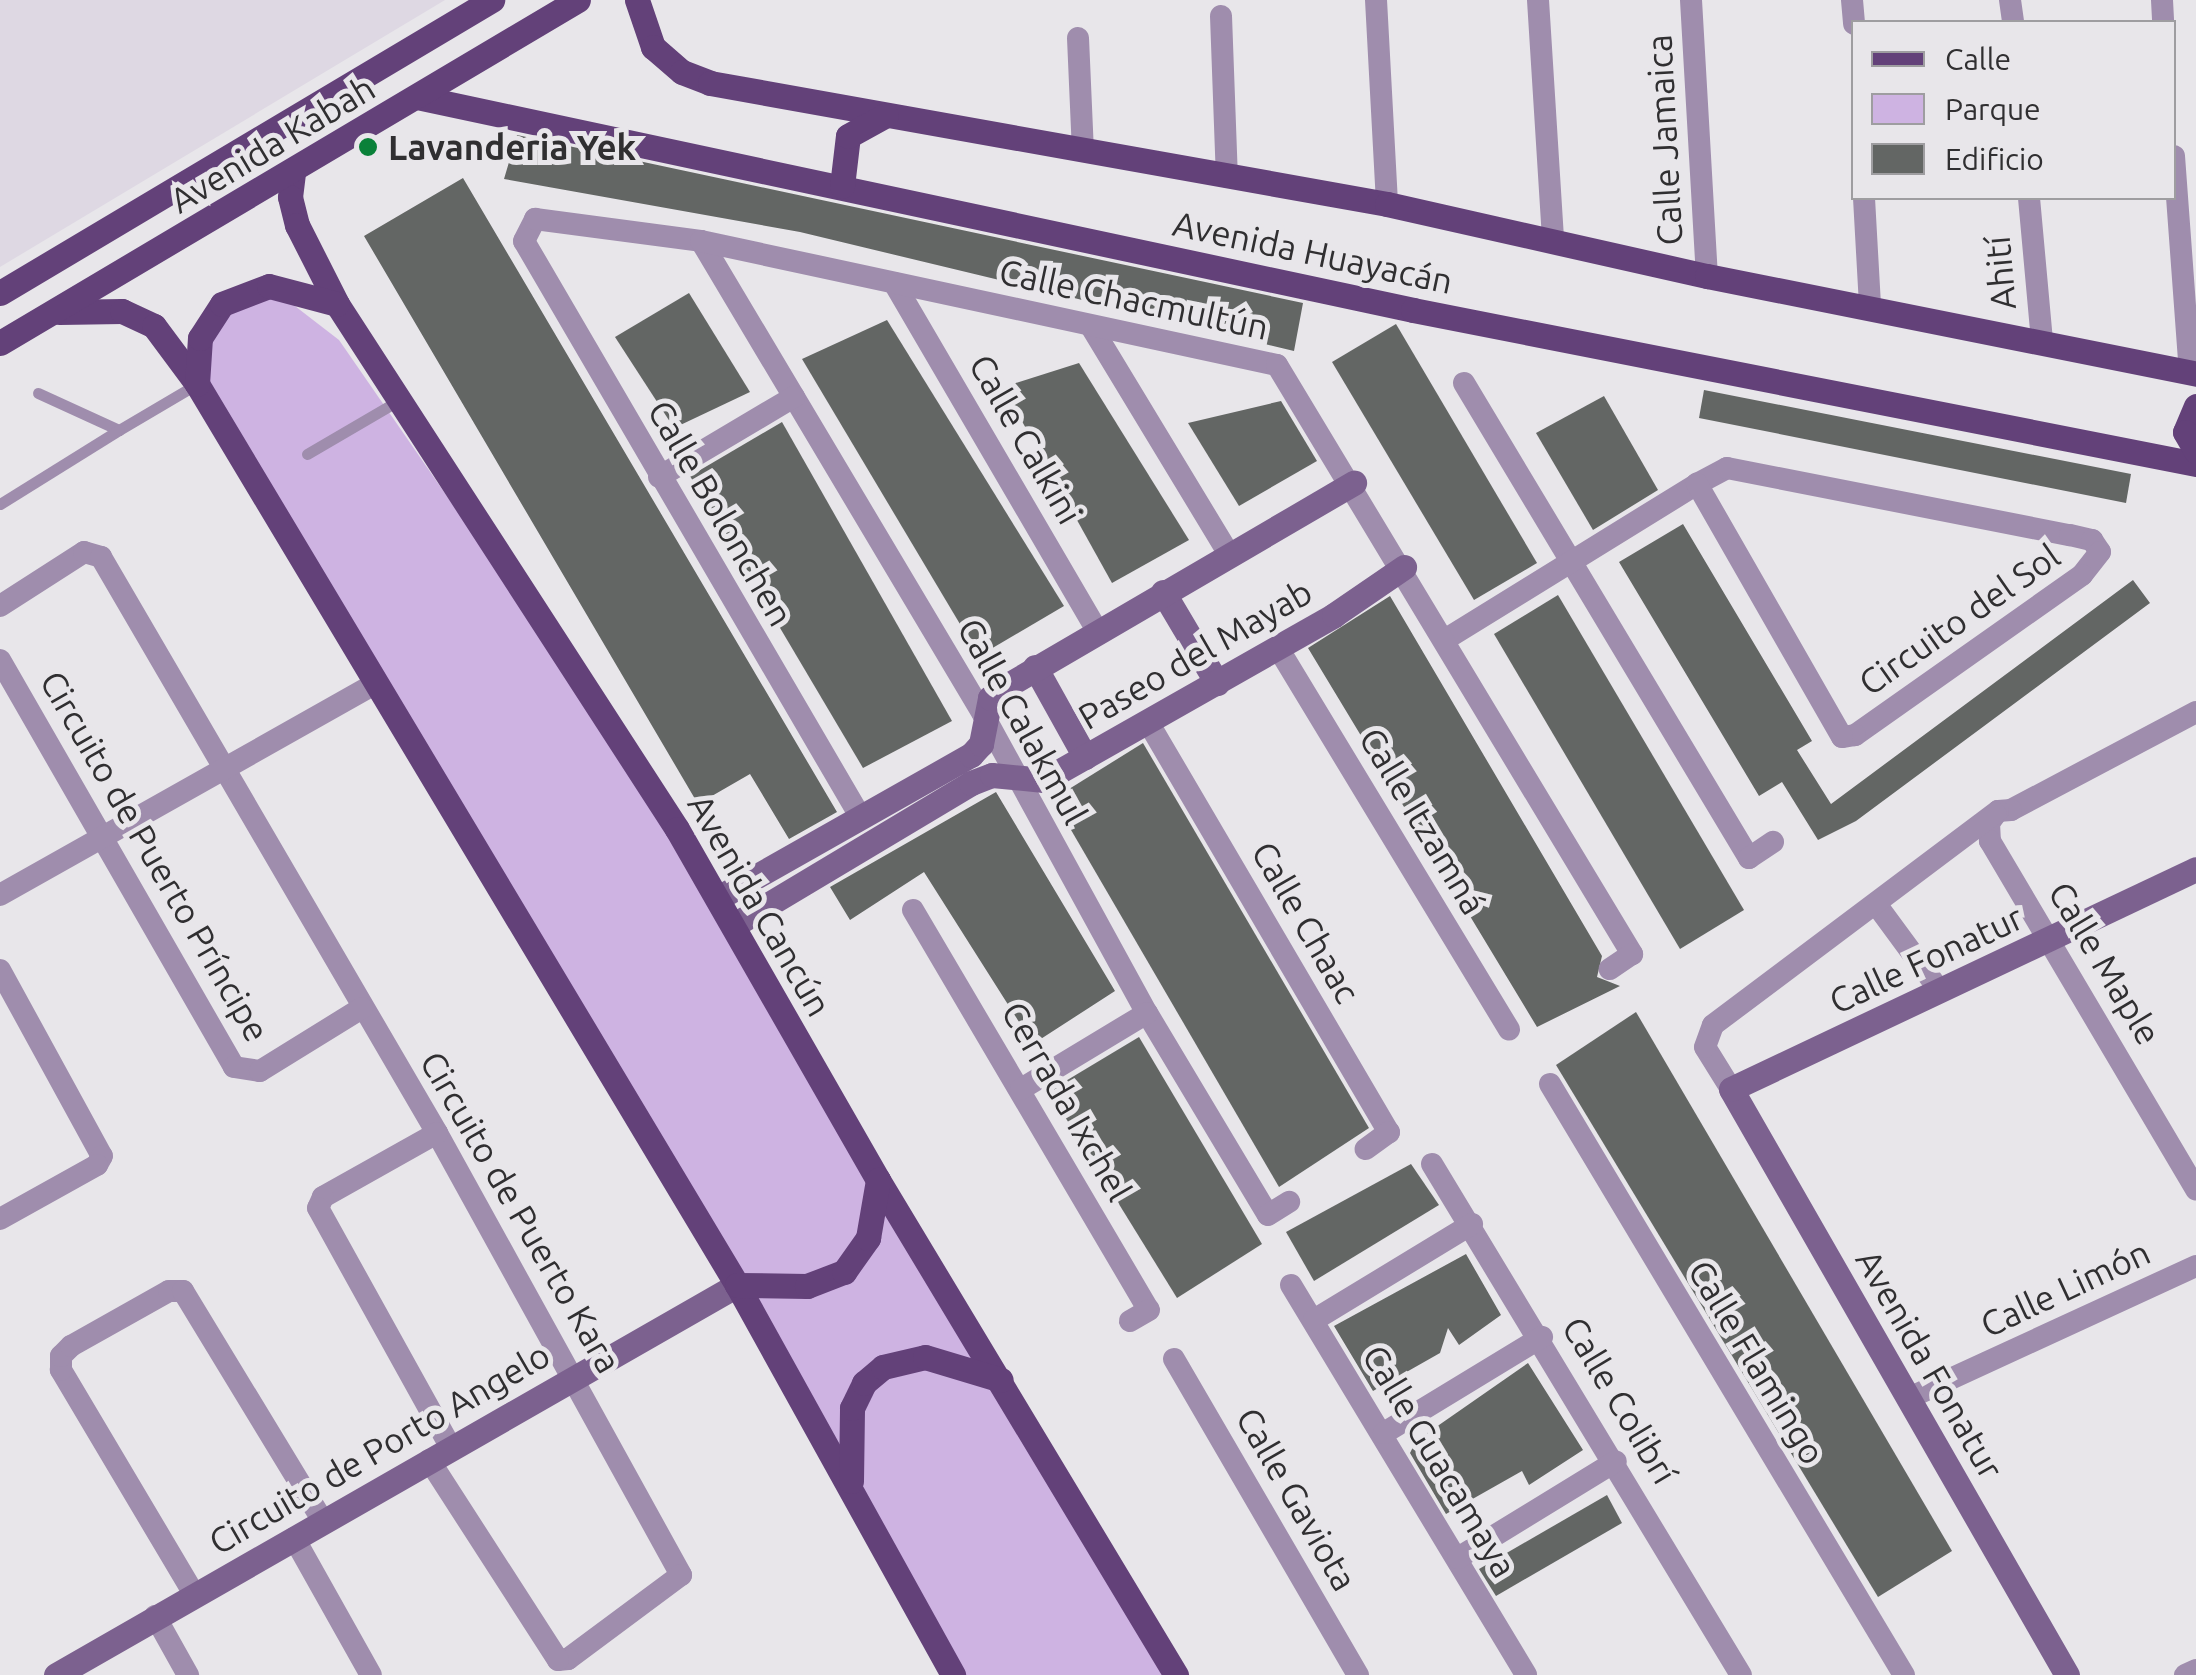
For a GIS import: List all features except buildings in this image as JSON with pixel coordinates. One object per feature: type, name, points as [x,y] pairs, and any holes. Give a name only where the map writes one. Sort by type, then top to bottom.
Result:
[{"type":"main road","name":"Avenida Kabah","points":[[0,292],[492,0]]},
{"type":"main road","name":"Avenida Kabah","points":[[0,342],[59,312],[294,173],[578,0]]},
{"type":"main road","name":"Avenida Huayacán","points":[[637,0],[653,46],[682,72],[710,83],[1387,204],[1554,237],[1708,276],[2193,373]]},
{"type":"main road","name":"Avenida Huayacán","points":[[417,98],[1414,310],[2196,464]]},
{"type":"main road","points":[[842,186],[848,136],[886,116]]},
{"type":"main road","name":"Avenida Cancún","points":[[294,173],[290,197],[296,225],[337,304],[718,898],[878,1180],[1176,1675]]},
{"type":"main road","points":[[197,384],[200,338],[222,304],[268,286],[337,304]]},
{"type":"main road","points":[[59,312],[122,311],[154,326],[197,384],[372,685],[737,1285],[953,1675]]},
{"type":"main road","points":[[2196,406],[2185,432],[2196,450]]},
{"type":"main road","points":[[737,1285],[807,1286],[844,1272],[868,1238],[878,1180]]},
{"type":"main road","points":[[852,1489],[848,1427],[870,1376],[914,1356],[1001,1380]]},
{"type":"street","points":[[1376,0],[1387,204]]},
{"type":"street","points":[[1538,0],[1554,237]]},
{"type":"street","name":"Calle Jamaica","points":[[1691,0],[1708,276]]},
{"type":"street","points":[[1221,16],[1227,177]]},
{"type":"street","points":[[1078,38],[1082,152]]},
{"type":"street","points":[[2176,179],[2193,373]]},
{"type":"street","points":[[1864,200],[1870,306]]},
{"type":"street","name":"Ahití","points":[[2029,200],[2042,342]]},
{"type":"street","name":"Calle Chacmultún","points":[[524,241],[528,225],[543,218],[701,241],[1278,366],[1354,483],[1632,954],[1610,969]]},
{"type":"street","name":"Calle Bolonchen","points":[[524,241],[862,818]]},
{"type":"street","name":"Calle Calakmul","points":[[701,241],[983,714],[1147,1013],[1268,1215],[1290,1202]]},
{"type":"street","name":"Calle Calkini","points":[[894,283],[1097,630]]},
{"type":"street","points":[[1092,328],[1228,553]]},
{"type":"street","points":[[1464,384],[1749,858],[1772,842]]},
{"type":"street","points":[[659,477],[794,398]]},
{"type":"street","name":"Circuito del Sol","points":[[1726,468],[1752,468],[2092,540],[2100,552],[2082,575],[1855,735],[1842,736],[1698,484],[1726,468]]},
{"type":"street","name":"Paseo del Mayab","points":[[983,714],[990,698],[1035,668],[1354,483]]},
{"type":"street","points":[[1446,639],[1698,484]]},
{"type":"street","name":"Circuito de Puerto Kara","points":[[0,606],[93,552],[226,770],[437,1133],[576,1376],[681,1576],[568,1660],[550,1655],[440,1454]]},
{"type":"street","name":"Paseo del Mayab","points":[[734,925],[971,783],[1014,776],[1044,780],[1278,648],[1404,567]]},
{"type":"street","points":[[1164,592],[1216,684]]},
{"type":"street","name":"Calle Itzamná","points":[[1278,648],[1509,1030]]},
{"type":"street","name":"Circuito de Puerto Príncipe","points":[[0,660],[234,1067],[260,1070],[362,1008]]},
{"type":"street","points":[[1035,668],[1084,758]]},
{"type":"street","points":[[0,895],[372,685]]},
{"type":"street","points":[[1731,1089],[1705,1047],[1713,1025],[1994,817],[2196,712]]},
{"type":"street","points":[[718,898],[971,755],[981,744],[983,714]]},
{"type":"street","name":"Calle Chaac","points":[[1148,722],[1389,1132],[1366,1149]]},
{"type":"street","name":"Calle Maple","points":[[1994,817],[1990,841],[2052,938],[2196,1190]]},
{"type":"street","name":"Calle Fonatur","points":[[1731,1089],[2196,869]]},
{"type":"street","points":[[1876,904],[1940,991]]},
{"type":"street","name":"Cerrada Ixchel","points":[[913,910],[1148,1310],[1130,1321]]},
{"type":"street","points":[[0,970],[102,1156],[97,1165],[0,1219]]},
{"type":"street","points":[[1021,1089],[1147,1013]]},
{"type":"street","name":"Calle Flamingo","points":[[1550,1084],[1904,1675]]},
{"type":"street","name":"Avenida Fonatur","points":[[1731,1089],[2067,1675]]},
{"type":"street","points":[[437,1133],[323,1197],[318,1208],[440,1454]]},
{"type":"street","name":"Calle Colibrí","points":[[1432,1164],[1542,1337],[1742,1675]]},
{"type":"street","points":[[1314,1320],[1472,1224]]},
{"type":"street","name":"Calle Limón","points":[[1909,1398],[2196,1266]]},
{"type":"street","name":"Calle Guacamaya","points":[[1292,1284],[1526,1675]]},
{"type":"street","name":"Circuito de Porto Angelo","points":[[56,1675],[737,1285]]},
{"type":"street","points":[[194,1594],[62,1370],[61,1356],[71,1346],[169,1291],[183,1291],[323,1520]]},
{"type":"street","points":[[1384,1433],[1542,1337]]},
{"type":"street","name":"Calle Gaviota","points":[[1174,1359],[1358,1675]]},
{"type":"street","points":[[1458,1558],[1616,1462]]},
{"type":"street","points":[[294,1538],[372,1675]]},
{"type":"street","points":[[155,1616],[188,1675]]},
{"type":"street","points":[[2185,1675],[2196,1670]]},
{"type":"lane","points":[[0,504],[197,384]]},
{"type":"lane","points":[[38,393],[119,430]]},
{"type":"lane","points":[[307,454],[401,399]]},
{"type":"shaded area","points":[[0,0],[445,0],[0,267]]},
{"type":"green space","points":[[269,286],[339,340],[677,829],[1176,1675],[953,1675],[197,371],[217,311]]},
{"type":"place","name":"Lavanderia Yek","points":[[368,147]]}]
